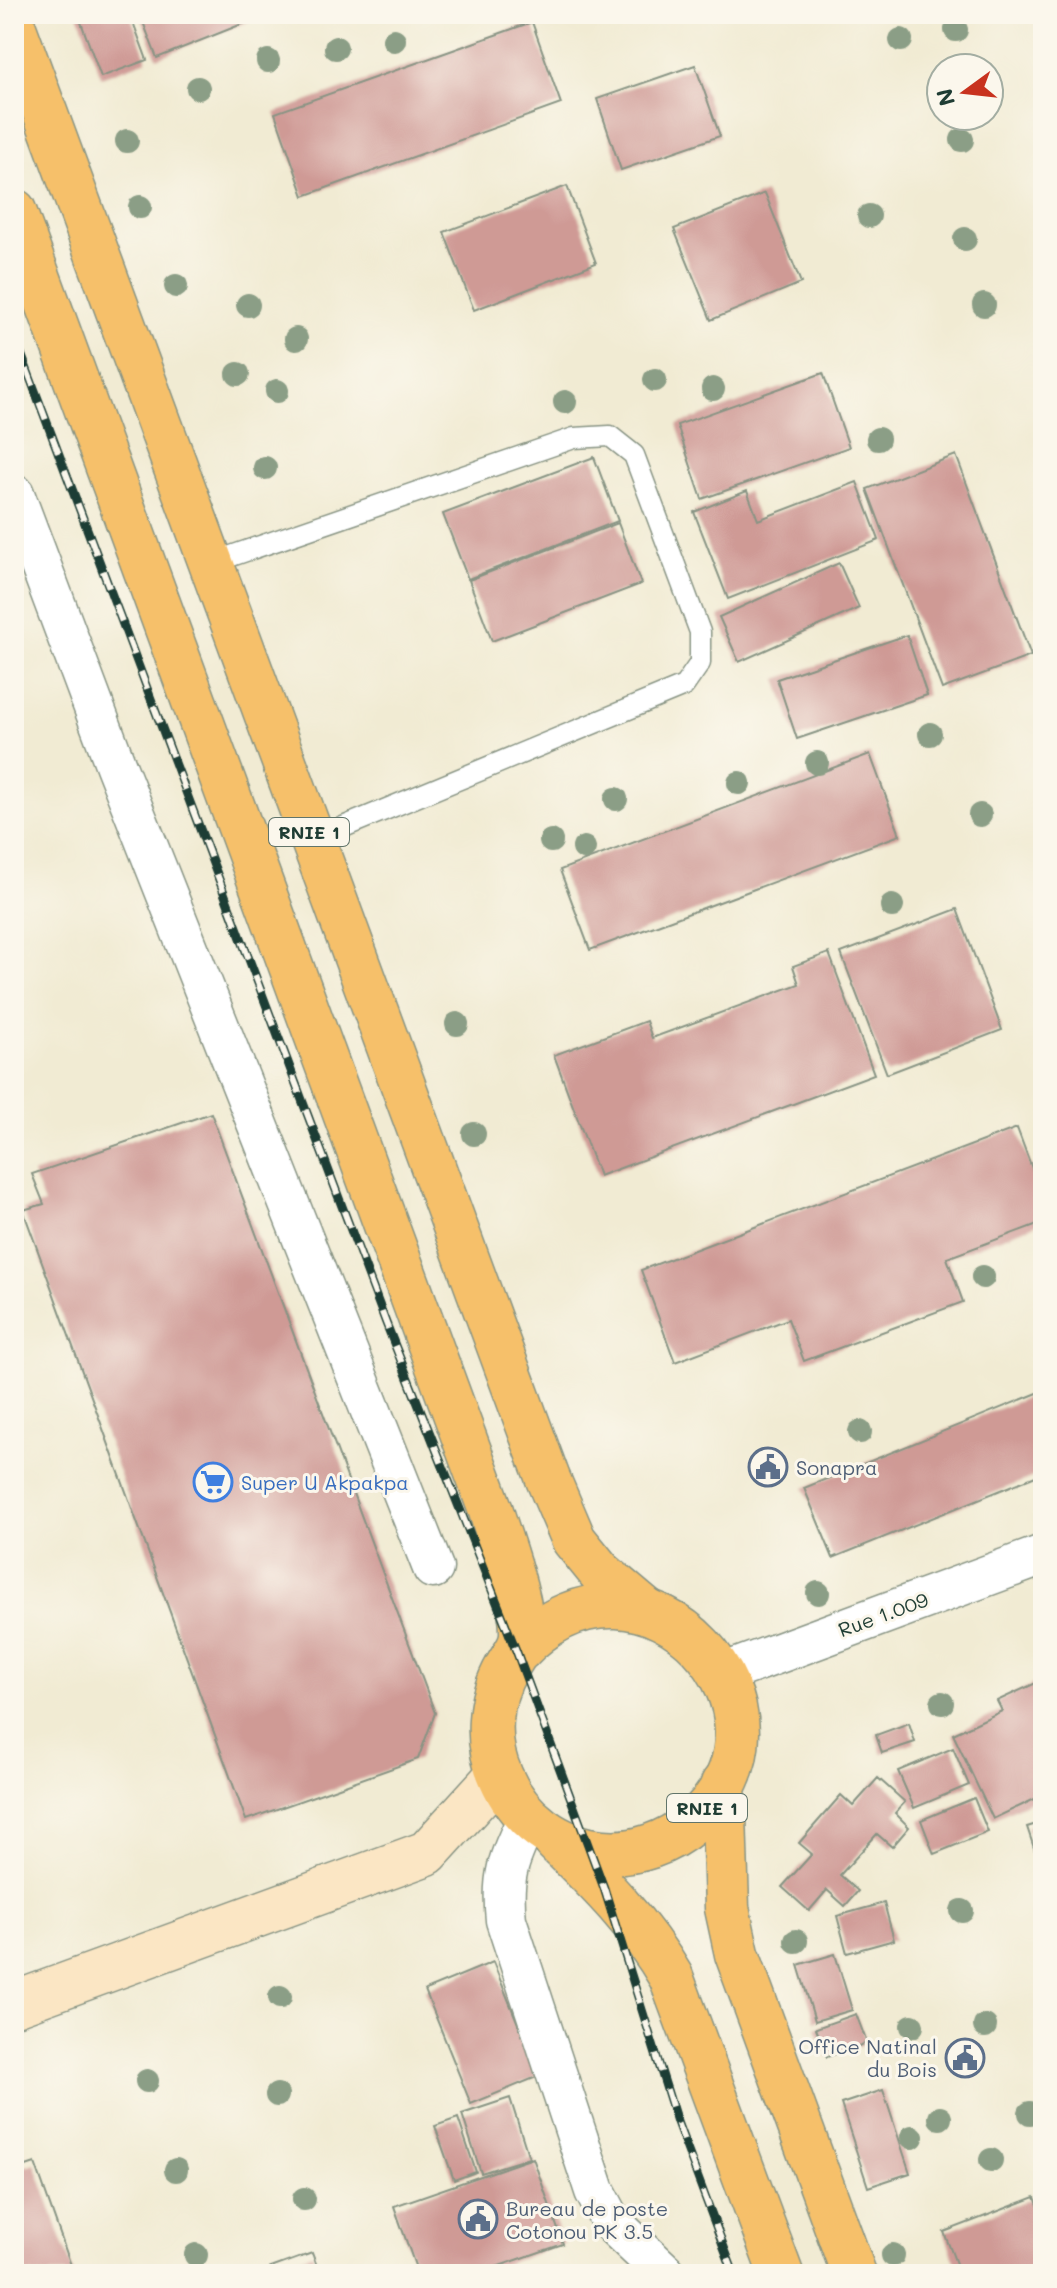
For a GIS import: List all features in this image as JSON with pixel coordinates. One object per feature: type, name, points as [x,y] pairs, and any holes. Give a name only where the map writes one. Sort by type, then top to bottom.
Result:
[{"type":"highway","name":"RNIE 1","points":[[14,28],[548,1479],[574,1540],[600,1572],[645,1610],[690,1634],[722,1674],[729,1691],[736,1729],[730,1766],[723,1784],[700,1817],[679,1833],[655,1845],[602,1852],[575,1846],[538,1826]]},
{"type":"highway","name":"RNIE 1","points":[[14,211],[491,1511],[522,1634],[519,1650]]},
{"type":"highway","name":"RNIE 1","points":[[645,1610],[610,1606],[576,1612],[544,1627],[519,1650],[502,1676],[493,1703],[490,1732],[499,1774],[538,1826],[604,1888],[653,1946],[671,1977],[781,2274]]},
{"type":"highway","name":"RNIE 1","points":[[723,1784],[727,1908],[737,1954],[854,2274]]},
{"type":"street","points":[[14,494],[116,766],[433,1568]]},
{"type":"street","name":"Rue 1.009","points":[[722,1674],[1043,1555]]},
{"type":"street","points":[[14,2004],[427,1853],[499,1774]]},
{"type":"street","points":[[538,1826],[502,1885],[506,1920],[595,2191],[612,2223],[666,2274]]},
{"type":"lane","points":[[211,563],[574,438],[610,436],[634,455],[700,632],[700,663],[684,686],[312,840]]},
{"type":"building","points":[[78,14],[130,14],[147,60],[101,77]]},
{"type":"building","points":[[140,14],[267,14],[157,58]]},
{"type":"building","points":[[532,22],[561,104],[304,196],[275,113]]},
{"type":"building","points":[[695,65],[720,136],[621,170],[597,99]]},
{"type":"building","points":[[567,186],[596,263],[474,310],[444,232]]},
{"type":"building","points":[[765,193],[801,283],[711,320],[674,229]]},
{"type":"building","points":[[823,373],[849,447],[702,499],[677,425]]},
{"type":"building","points":[[956,455],[1031,656],[942,689],[867,489]]},
{"type":"building","points":[[594,457],[618,521],[468,579],[443,514]]},
{"type":"building","points":[[857,482],[879,540],[728,599],[694,512],[747,491],[758,520]]},
{"type":"building","points":[[618,523],[641,584],[492,641],[469,580]]},
{"type":"building","points":[[839,563],[859,608],[739,662],[719,617]]},
{"type":"building","points":[[907,635],[927,695],[797,739],[777,679]]},
{"type":"building","points":[[870,754],[900,835],[590,950],[560,870]]},
{"type":"building","points":[[957,909],[1002,1030],[887,1074],[841,953]]},
{"type":"building","points":[[829,953],[874,1074],[599,1176],[554,1055],[646,1021],[652,1038],[799,984],[793,966]]},
{"type":"building","points":[[211,1113],[435,1713],[418,1759],[246,1820],[23,1210],[44,1204],[32,1174]]},
{"type":"building","points":[[1017,1128],[1043,1198],[1043,1222],[947,1258],[963,1302],[804,1361],[788,1319],[675,1362],[641,1270]]},
{"type":"building","points":[[1040,1392],[1043,1473],[833,1558],[804,1488]]},
{"type":"building","points":[[1038,1682],[1043,1693],[1043,1795],[993,1819],[953,1734],[1002,1711],[997,1701]]},
{"type":"building","points":[[909,1723],[915,1742],[882,1753],[876,1735]]},
{"type":"building","points":[[953,1748],[969,1785],[914,1808],[898,1771]]},
{"type":"building","points":[[878,1778],[905,1802],[895,1813],[909,1827],[892,1847],[877,1834],[840,1875],[858,1891],[845,1906],[827,1890],[809,1911],[782,1887],[812,1854],[799,1843],[841,1795],[853,1806]]},
{"type":"building","points":[[974,1798],[988,1832],[934,1854],[921,1820]]},
{"type":"building","points":[[1043,1822],[1043,1855],[1037,1857],[1027,1827]]},
{"type":"building","points":[[884,1903],[894,1940],[847,1953],[837,1916]]},
{"type":"building","points":[[835,1954],[852,2010],[815,2021],[798,1965]]},
{"type":"building","points":[[493,1962],[539,2076],[471,2104],[425,1990]]},
{"type":"building","points":[[856,2014],[867,2043],[827,2057],[816,2028]]},
{"type":"building","points":[[883,2090],[910,2173],[868,2187],[841,2104]]},
{"type":"building","points":[[510,2098],[529,2158],[481,2173],[462,2114]]},
{"type":"building","points":[[458,2118],[476,2172],[454,2180],[435,2126]]},
{"type":"building","points":[[533,2158],[563,2244],[476,2274],[418,2274],[394,2206]]},
{"type":"building","points":[[35,2163],[74,2274],[14,2274],[14,2170]]},
{"type":"building","points":[[1035,2197],[1043,2218],[1043,2274],[960,2274],[944,2232]]},
{"type":"building","points":[[312,2253],[320,2274],[270,2274],[268,2269]]},
{"type":"railway","points":[[14,335],[386,1323],[517,1653],[604,1888],[677,2122],[734,2274]]},
{"type":"place","name":"Sonapra","points":[[768,1467]]},
{"type":"place","name":"Super U Akpakpa","points":[[213,1482]]},
{"type":"place","name":"Office Natinal du Bois","points":[[965,2058]]},
{"type":"place","name":"Bureau de poste Cotonou PK 3.5","points":[[478,2219]]}]
